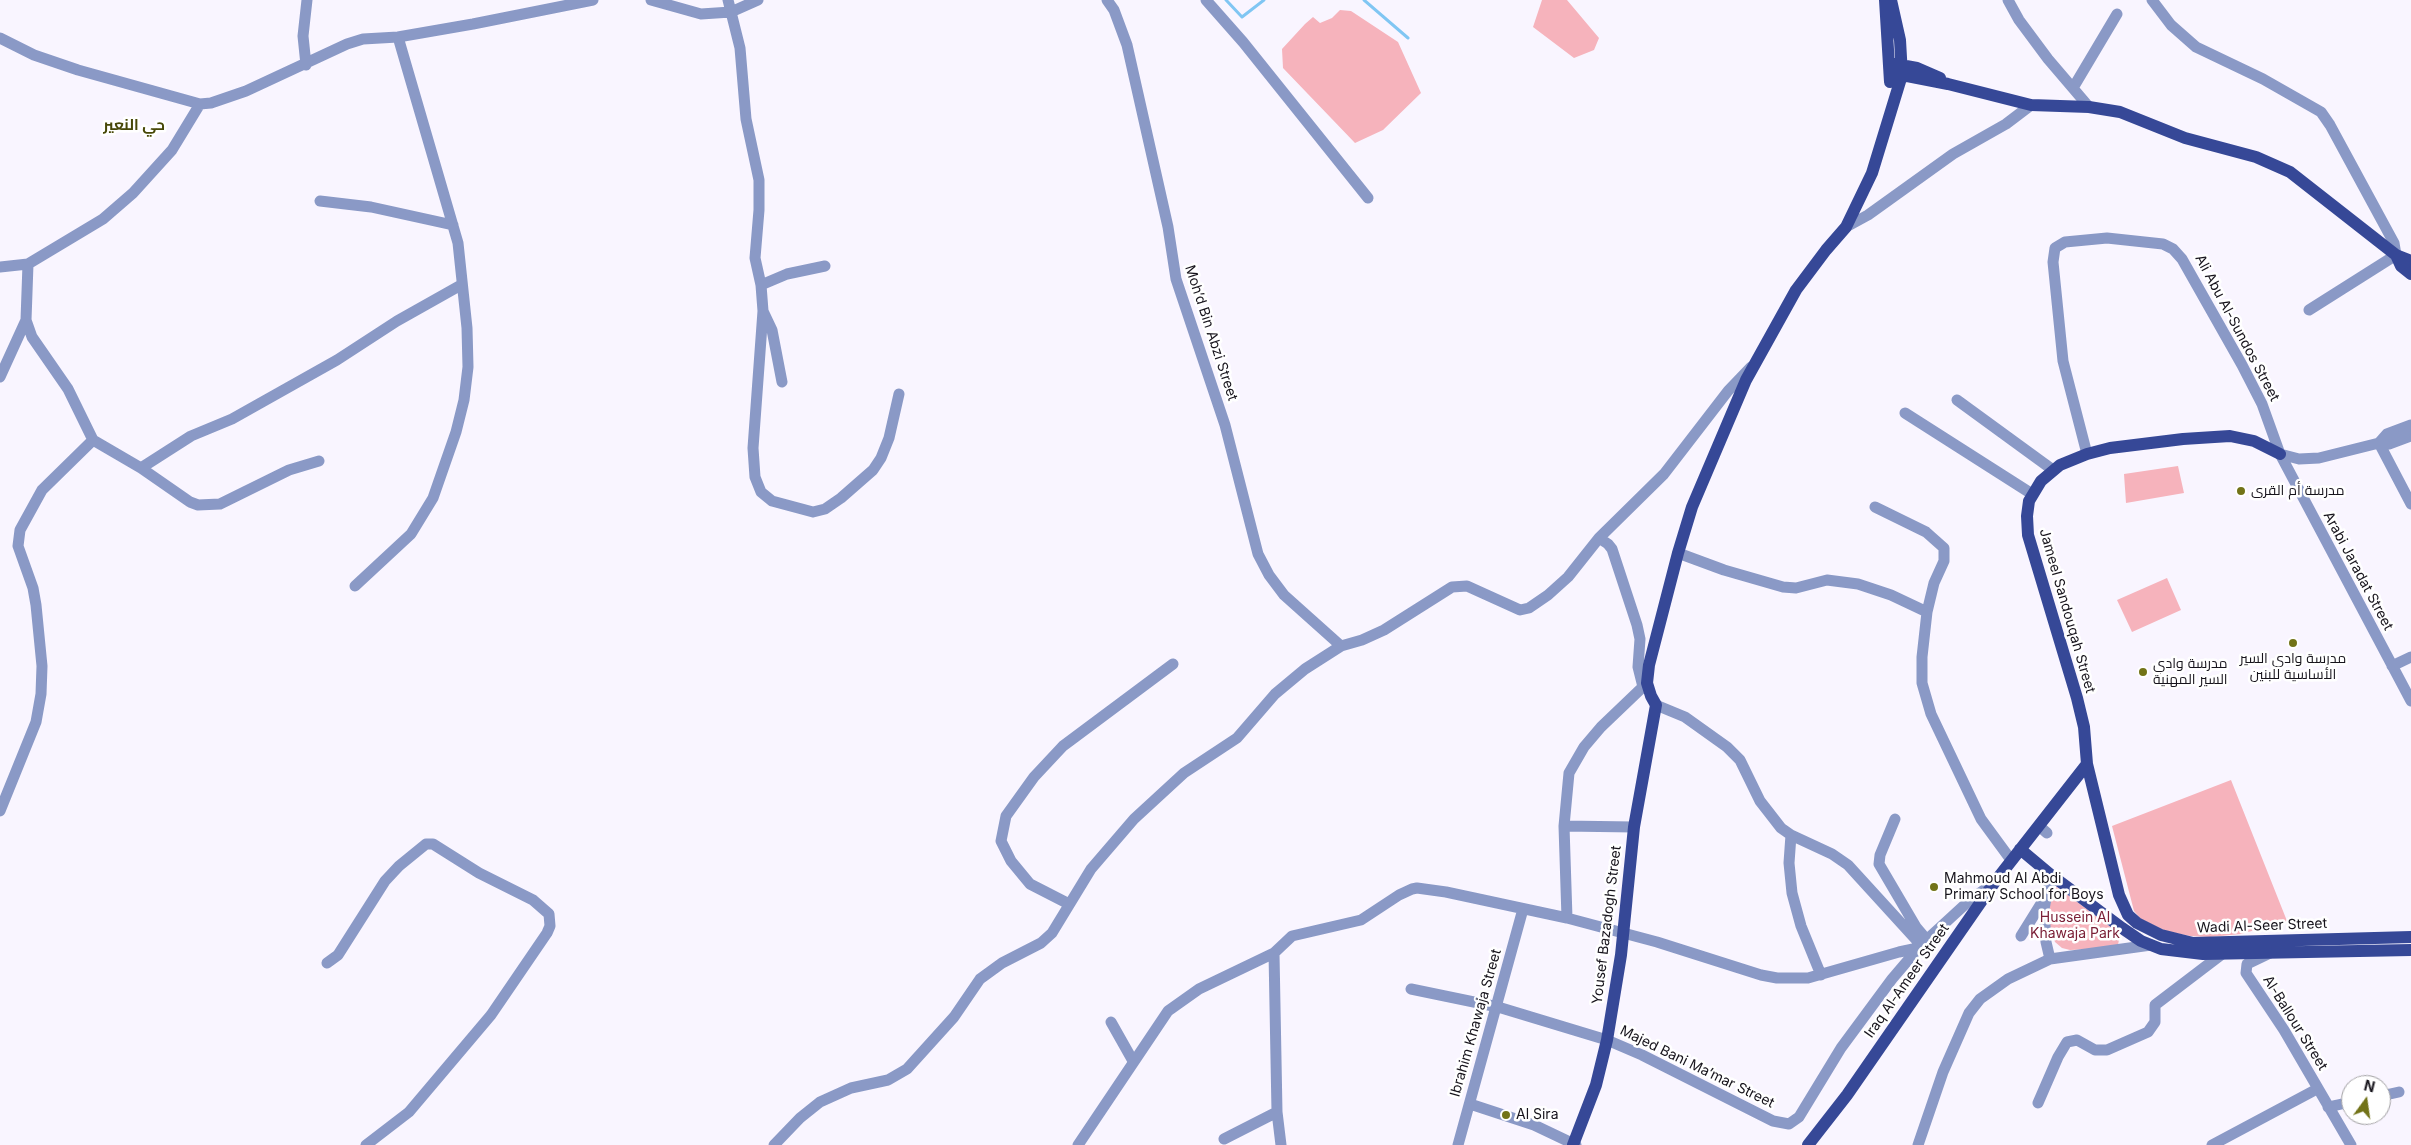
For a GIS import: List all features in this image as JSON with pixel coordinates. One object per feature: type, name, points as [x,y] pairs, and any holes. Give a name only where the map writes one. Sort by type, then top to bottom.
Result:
[{"type":"main road","points":[[1885,0],[1896,69]]},
{"type":"main road","points":[[1656,705],[1645,685],[1653,646],[1692,507],[1734,407],[1796,290],[1846,227],[1872,173],[1892,102],[1900,40],[1891,0]]},
{"type":"main road","points":[[1896,69],[2031,105],[2089,107],[2120,112],[2185,138],[2270,162],[2302,179],[2396,255],[2411,261]]},
{"type":"main road","points":[[2396,255],[2401,266],[2411,274]]},
{"type":"main road","name":"Jameel Sandouqah Street","points":[[2087,764],[2084,727],[2078,698],[2028,534],[2027,516],[2032,494],[2052,470],[2087,454],[2136,444],[2219,436],[2249,439],[2280,454]]},
{"type":"main road","name":"Yousef Bazadogh Street","points":[[1575,1145],[1596,1085],[1607,1040],[1624,932],[1634,827],[1656,705]]},
{"type":"main road","name":"Iraq Al-Ameer Street","points":[[1808,1145],[1847,1095],[1994,883],[2020,848],[2043,829],[2087,764]]},
{"type":"main road","name":"Wadi Al-Seer Street","points":[[2087,764],[2119,895],[2128,915],[2137,923],[2161,935],[2187,942],[2210,945],[2411,937]]},
{"type":"main road","name":"Wadi Al-Seer Street","points":[[2020,848],[2050,875],[2151,946],[2184,953],[2222,954],[2411,950]]},
{"type":"main road","points":[[2101,912],[2114,908],[2119,895]]},
{"type":"street","points":[[306,65],[303,36],[307,0]]},
{"type":"street","points":[[1,40],[34,55],[78,70],[200,104],[229,98],[355,42],[474,24],[593,0]]},
{"type":"street","points":[[651,0],[701,14],[731,12],[758,0]]},
{"type":"street","points":[[728,0],[740,48],[746,119],[758,170],[759,210],[755,258],[761,285],[763,311],[754,433],[754,470],[761,492],[772,502],[813,512],[824,509],[851,491],[873,470],[882,458],[889,438],[899,394]]},
{"type":"street","name":"Moh’d Bin Abzi Street","points":[[1107,0],[1114,10],[1126,45],[1166,218],[1176,279],[1225,425],[1258,554],[1269,575],[1284,595],[1341,646]]},
{"type":"street","points":[[1206,0],[1243,42],[1368,198]]},
{"type":"street","points":[[2008,0],[2019,20],[2089,107]]},
{"type":"street","points":[[2152,0],[2172,25],[2196,47],[2263,79],[2321,112],[2330,125],[2394,243],[2396,255],[2309,310]]},
{"type":"street","points":[[2073,88],[2117,14]]},
{"type":"street","points":[[354,586],[411,534],[433,498],[443,474],[464,400],[468,367],[467,328],[458,243],[398,37]]},
{"type":"street","points":[[0,267],[28,264],[102,219],[133,192],[172,150],[200,104]]},
{"type":"street","points":[[1846,227],[1868,215],[1953,154],[2006,124],[2031,105]]},
{"type":"street","points":[[320,201],[372,207],[452,225]]},
{"type":"street","name":"Ali Abu Al-Sundos Street","points":[[2087,454],[2063,360],[2053,262],[2056,248],[2064,242],[2107,238],[2154,242],[2168,246],[2182,259],[2262,404],[2280,454]]},
{"type":"street","points":[[28,264],[26,320],[32,337],[64,383],[93,440],[141,468],[190,502],[208,506],[220,504],[289,470],[320,461]]},
{"type":"street","points":[[761,285],[787,274],[825,266]]},
{"type":"street","points":[[141,468],[191,436],[232,419],[337,360],[397,321],[461,285]]},
{"type":"street","points":[[763,311],[770,324],[782,382]]},
{"type":"street","points":[[0,377],[26,320]]},
{"type":"street","points":[[774,1145],[800,1118],[820,1102],[851,1088],[888,1080],[907,1069],[954,1017],[980,979],[1047,938],[1100,856],[1155,799],[1184,773],[1237,738],[1287,683],[1341,646],[1362,640],[1384,630],[1457,586],[1471,588],[1518,609],[1529,608],[1560,584],[1599,538],[1664,474],[1728,391],[1760,357]]},
{"type":"street","points":[[1957,400],[2052,470]]},
{"type":"street","points":[[1905,413],[2032,494]]},
{"type":"street","points":[[2379,443],[2387,434],[2411,425]]},
{"type":"street","points":[[2280,454],[2299,459],[2320,458],[2379,443],[2389,444],[2411,436]]},
{"type":"street","points":[[0,812],[36,722],[42,666],[33,588],[18,546],[20,530],[42,490],[93,440]]},
{"type":"street","points":[[2379,443],[2409,497]]},
{"type":"street","name":"Arabi Jaradat Street","points":[[2280,454],[2411,701]]},
{"type":"street","points":[[1875,507],[1926,532],[1944,548],[1944,562],[1934,583],[1927,612],[1921,675],[1929,706],[1981,819],[2011,860]]},
{"type":"street","points":[[1567,918],[1564,826],[1567,782],[1575,760],[1601,727],[1645,685],[1638,667],[1640,639],[1637,625],[1611,546],[1599,538]]},
{"type":"street","points":[[1678,553],[1724,570],[1783,587],[1796,588],[1827,580],[1858,584],[1900,599],[1927,612]]},
{"type":"street","points":[[2392,666],[2411,657]]},
{"type":"street","points":[[1069,904],[1030,884],[1011,861],[1001,841],[1006,816],[1034,776],[1063,746],[1173,664]]},
{"type":"street","points":[[1656,705],[1693,721],[1734,753],[1745,768],[1766,810],[1781,828],[1791,835],[1832,854],[1848,865],[1922,944]]},
{"type":"street","points":[[1896,819],[1880,855],[1879,864],[1920,933],[1922,944]]},
{"type":"street","points":[[1564,826],[1634,827]]},
{"type":"street","points":[[1791,835],[1789,863],[1792,893],[1801,926],[1821,974]]},
{"type":"street","points":[[327,963],[338,955],[385,881],[399,866],[426,844],[433,844],[480,873],[533,900],[549,914],[550,926],[547,933],[491,1015],[409,1112],[366,1145]]},
{"type":"street","points":[[2050,875],[2045,898],[2044,928],[2050,959]]},
{"type":"street","name":"Majed Bani Ma’mar Street","points":[[1411,989],[1498,1007],[1607,1040],[1642,1055],[1773,1121],[1789,1124],[1799,1117],[1840,1048],[1863,1016],[1922,944],[1970,900],[1994,883]]},
{"type":"street","points":[[1078,1145],[1163,1017],[1174,1006],[1199,989],[1274,953],[1292,936],[1361,920],[1398,895],[1417,888],[1567,918],[1624,932],[1761,975],[1791,979],[1821,974],[1922,944]]},
{"type":"street","points":[[2021,936],[2045,898]]},
{"type":"street","name":"Ibrahim Khawaja Street","points":[[1458,1145],[1498,1007],[1523,909]]},
{"type":"street","points":[[1918,1145],[1943,1072],[1974,1006],[1997,985],[2050,959],[2151,946]]},
{"type":"street","points":[[1274,953],[1277,1112],[1281,1145]]},
{"type":"street","name":"Al-Ballour Street","points":[[2270,953],[2247,964],[2246,973],[2284,1030],[2351,1145]]},
{"type":"street","points":[[2038,1102],[2058,1057],[2067,1042],[2077,1040],[2095,1050],[2107,1050],[2148,1032],[2155,1022],[2155,1005],[2222,954]]},
{"type":"street","points":[[1111,1022],[1134,1061]]},
{"type":"street","points":[[2212,1145],[2317,1089]]},
{"type":"street","points":[[2391,1094],[2399,1092]]},
{"type":"street","points":[[1470,1104],[1534,1125],[1575,1145]]},
{"type":"street","points":[[2328,1107],[2341,1104]]},
{"type":"street","points":[[1224,1139],[1277,1112]]},
{"type":"green space","points":[[1542,0],[1567,0],[1599,38],[1594,50],[1574,58],[1533,27]]},
{"type":"green space","points":[[1340,10],[1351,11],[1398,42],[1421,93],[1383,130],[1355,143],[1283,68],[1282,49],[1305,24],[1313,17],[1320,23],[1332,18]]},
{"type":"green space","points":[[2178,466],[2184,493],[2126,503],[2124,474]]},
{"type":"green space","points":[[2167,578],[2181,610],[2132,632],[2117,600]]},
{"type":"green space","points":[[2231,780],[2287,921],[2241,934],[2210,937],[2190,936],[2166,931],[2141,919],[2134,911],[2112,826]]},
{"type":"green space","name":"Hussein Al Khawaja Park","points":[[2057,887],[2120,934],[2118,945],[2114,948],[2070,950],[2062,948],[2055,942],[2050,929],[2049,909],[2054,889]]},
{"type":"waterway","points":[[1226,0],[1242,17],[1264,0]]},
{"type":"waterway","points":[[1364,0],[1408,38]]},
{"type":"place","name":"مدرسة أم القرى","points":[[2241,491]]},
{"type":"place","name":"مدرسة وادي السير الأساسية للبنين","points":[[2293,643]]},
{"type":"place","name":"مدرسة وادي السير المهنية","points":[[2143,672]]},
{"type":"place","name":"Mahmoud Al Abdi Primary School for Boys","points":[[1934,887]]},
{"type":"place","name":"Al Sira","points":[[1506,1115]]},
{"type":"district","name":"حي النعير","points":[[134,125]]}]
